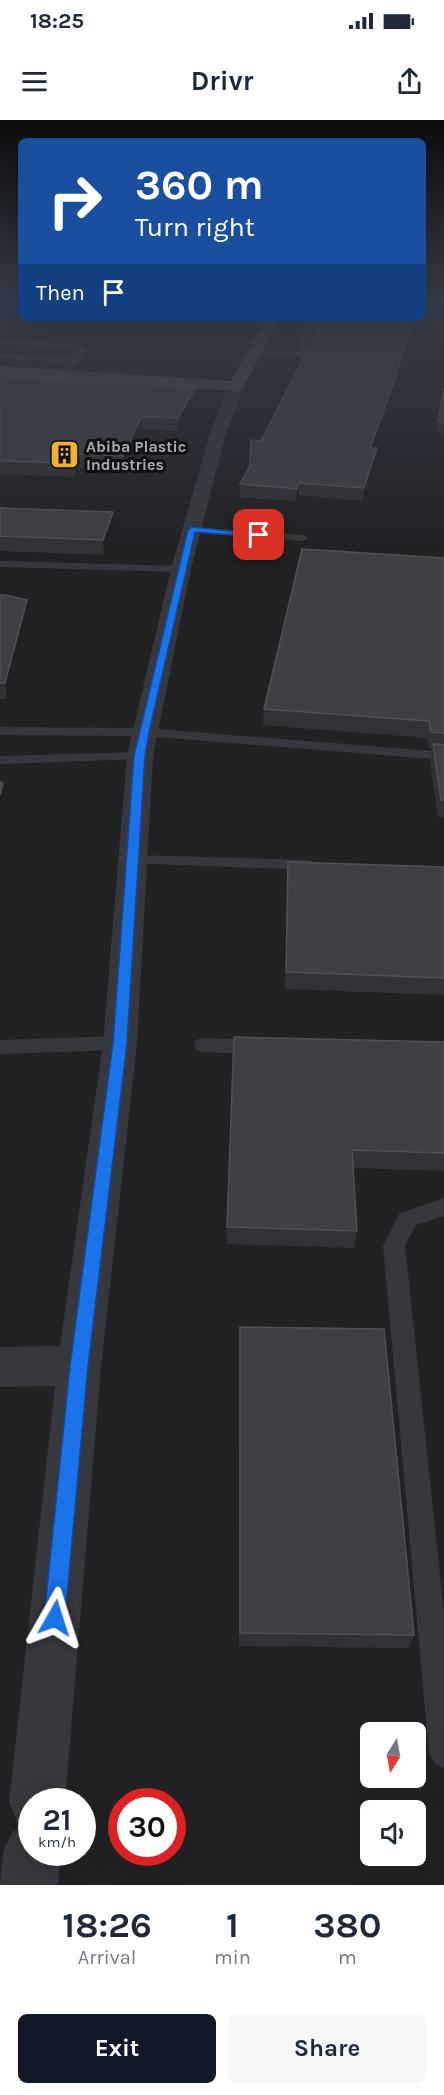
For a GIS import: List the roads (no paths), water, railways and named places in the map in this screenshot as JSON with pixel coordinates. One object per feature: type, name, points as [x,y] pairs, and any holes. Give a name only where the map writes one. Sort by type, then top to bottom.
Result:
[{"type":"main road","points":[[210,384],[236,386]]},
{"type":"street","points":[[38,1788],[79,1366],[120,1043],[142,744],[181,569],[217,437],[236,386]]},
{"type":"street","points":[[0,1367],[79,1366]]},
{"type":"street","points":[[29,1885],[31,1866]]},
{"type":"lane","points":[[192,530],[303,538]]},
{"type":"lane","points":[[0,564],[181,569]]},
{"type":"lane","points":[[0,731],[142,744],[444,756]]},
{"type":"lane","points":[[0,760],[142,744]]},
{"type":"lane","points":[[133,860],[324,866]]},
{"type":"lane","points":[[0,1047],[120,1043]]},
{"type":"lane","points":[[203,1045],[272,1047]]},
{"type":"lane","points":[[444,1207],[408,1219],[394,1245],[444,1753]]},
{"type":"place","name":"Abiba Plastic Industries","points":[[65,455]]}]
